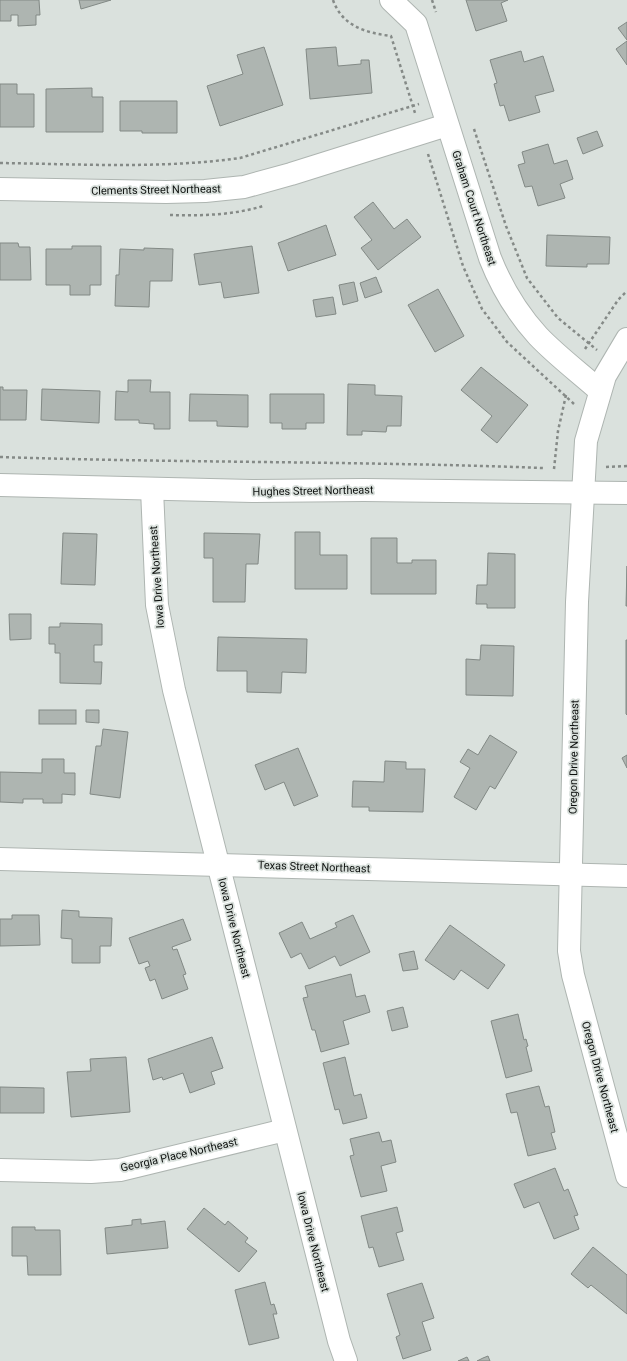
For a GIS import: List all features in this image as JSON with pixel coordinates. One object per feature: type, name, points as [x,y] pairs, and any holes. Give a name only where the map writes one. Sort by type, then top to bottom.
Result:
[{"type":"street","name":"Graham Court Northeast","points":[[391,0],[416,24],[438,97],[497,276],[520,314],[539,336],[600,391]]},
{"type":"street","name":"Clements Street Northeast","points":[[0,189],[166,192],[205,191],[244,187],[447,125]]},
{"type":"street","name":"Oregon Drive Northeast","points":[[627,339],[605,376],[586,441],[577,602],[569,951],[573,975],[627,1176]]},
{"type":"street","name":"Hughes Street Northeast","points":[[0,485],[152,489],[627,493]]},
{"type":"street","name":"Iowa Drive Northeast","points":[[152,489],[157,605],[162,638],[285,1130],[339,1341],[346,1361]]},
{"type":"street","name":"Texas Street Northeast","points":[[0,859],[627,876]]},
{"type":"street","name":"Georgia Place Northeast","points":[[0,1170],[91,1172],[120,1170],[285,1130]]},
{"type":"path","points":[[432,0],[436,15]]},
{"type":"path","points":[[0,163],[133,164],[211,162],[232,159],[405,109],[438,97]]},
{"type":"path","points":[[472,124],[506,226],[527,278],[558,318],[588,344],[613,362]]},
{"type":"path","points":[[0,457],[307,464],[416,464],[584,468],[627,466]]},
{"type":"building","points":[[0,0],[39,0],[40,15],[36,15],[36,25],[18,26],[18,15],[11,15],[11,21],[0,21]]},
{"type":"building","points":[[79,0],[111,0],[81,9]]},
{"type":"building","points":[[466,0],[508,0],[501,3],[507,21],[476,31]]},
{"type":"building","points":[[627,22],[627,40],[618,28]]},
{"type":"building","points":[[627,41],[627,65],[616,49]]},
{"type":"building","points":[[264,47],[283,105],[220,126],[207,86],[243,74],[237,55]]},
{"type":"building","points":[[336,47],[338,66],[361,64],[361,60],[369,60],[372,93],[310,99],[306,49]]},
{"type":"building","points":[[521,51],[524,62],[543,56],[554,91],[535,96],[540,112],[509,121],[504,105],[500,106],[494,84],[497,83],[490,60]]},
{"type":"building","points":[[0,84],[17,84],[17,94],[34,94],[34,127],[0,127]]},
{"type":"building","points":[[92,88],[92,97],[103,97],[103,132],[46,132],[46,89]]},
{"type":"building","points":[[120,101],[177,101],[177,133],[142,133],[142,131],[120,131]]},
{"type":"building","points":[[597,131],[603,146],[583,154],[577,138]]},
{"type":"building","points":[[548,144],[554,164],[567,160],[573,179],[560,184],[565,198],[538,206],[532,186],[525,187],[518,165],[525,163],[522,152]]},
{"type":"building","points":[[373,202],[394,229],[407,219],[421,237],[378,270],[361,248],[372,240],[354,217]]},
{"type":"building","points":[[326,225],[336,255],[288,271],[278,243]]},
{"type":"building","points":[[547,235],[610,237],[609,264],[587,264],[587,267],[546,266]]},
{"type":"building","points":[[0,243],[18,243],[19,247],[30,247],[31,280],[0,280]]},
{"type":"building","points":[[72,246],[101,246],[101,285],[90,285],[90,295],[70,295],[70,285],[46,285],[46,249],[72,249]]},
{"type":"building","points":[[252,246],[259,293],[224,298],[221,282],[199,285],[194,254]]},
{"type":"building","points":[[144,248],[173,249],[172,281],[150,281],[149,307],[115,306],[116,275],[119,275],[120,249],[144,250]]},
{"type":"building","points":[[376,277],[382,292],[365,298],[360,283]]},
{"type":"building","points":[[354,282],[358,301],[343,305],[339,285]]},
{"type":"building","points":[[438,289],[464,336],[435,352],[408,305]]},
{"type":"building","points":[[333,297],[336,314],[316,317],[313,300]]},
{"type":"building","points":[[481,367],[528,405],[497,443],[481,430],[492,416],[461,390]]},
{"type":"building","points":[[128,380],[151,380],[150,392],[170,392],[170,429],[154,429],[154,424],[139,423],[139,420],[115,420],[116,391],[128,392]]},
{"type":"building","points":[[348,384],[375,385],[375,395],[402,396],[401,426],[387,426],[386,432],[362,431],[362,435],[347,435]]},
{"type":"building","points":[[0,387],[3,387],[3,390],[27,390],[26,420],[0,420]]},
{"type":"building","points":[[42,389],[100,391],[99,423],[41,420]]},
{"type":"building","points":[[190,394],[248,395],[248,427],[217,426],[217,421],[189,421]]},
{"type":"building","points":[[270,394],[324,394],[324,423],[306,423],[306,429],[282,429],[282,423],[270,423]]},
{"type":"building","points":[[295,532],[320,532],[320,555],[347,555],[347,589],[295,589]]},
{"type":"building","points":[[63,533],[97,534],[95,585],[61,584]]},
{"type":"building","points":[[204,533],[260,534],[258,564],[246,564],[245,602],[213,602],[213,558],[204,558]]},
{"type":"building","points":[[371,538],[397,538],[397,563],[412,563],[412,560],[436,560],[436,594],[371,594]]},
{"type":"building","points":[[488,553],[515,554],[515,608],[487,608],[487,604],[476,604],[477,585],[487,585]]},
{"type":"building","points":[[627,566],[627,606],[626,606]]},
{"type":"building","points":[[9,614],[31,614],[31,639],[10,640]]},
{"type":"building","points":[[60,623],[102,624],[102,645],[94,645],[94,662],[102,662],[101,684],[60,683],[60,653],[55,653],[55,644],[49,644],[49,627],[60,627]]},
{"type":"building","points":[[218,637],[307,639],[306,673],[282,672],[281,693],[247,692],[247,671],[217,671]]},
{"type":"building","points":[[627,640],[627,715],[626,714]]},
{"type":"building","points":[[481,645],[514,646],[513,696],[466,695],[466,659],[480,660]]},
{"type":"building","points":[[39,710],[76,710],[76,724],[39,724]]},
{"type":"building","points":[[86,710],[99,710],[99,723],[86,722]]},
{"type":"building","points":[[103,729],[128,732],[120,798],[90,794],[96,746],[101,746]]},
{"type":"building","points":[[490,735],[517,752],[495,789],[490,786],[476,810],[454,797],[470,768],[460,762],[468,749],[478,755]]},
{"type":"building","points":[[298,748],[318,796],[294,806],[284,782],[265,790],[255,765]]},
{"type":"building","points":[[627,755],[627,768],[622,758]]},
{"type":"building","points":[[42,759],[64,759],[64,773],[75,773],[75,795],[62,794],[62,803],[43,803],[43,799],[23,799],[23,803],[0,802],[0,772],[42,773]]},
{"type":"building","points":[[385,761],[406,762],[406,769],[425,769],[423,812],[369,811],[369,807],[352,807],[353,781],[384,782]]},
{"type":"building","points":[[62,910],[79,911],[79,917],[112,918],[111,946],[100,946],[100,963],[72,963],[72,939],[61,938]]},
{"type":"building","points":[[12,915],[39,915],[40,945],[0,946],[0,919],[12,919]]},
{"type":"building","points":[[353,915],[370,952],[340,966],[335,956],[309,969],[301,953],[291,958],[279,933],[302,922],[310,939],[337,927],[335,923]]},
{"type":"building","points":[[183,919],[191,940],[172,947],[173,950],[177,949],[186,974],[183,975],[188,989],[162,999],[155,979],[150,981],[145,968],[150,966],[148,961],[139,964],[129,938]]},
{"type":"building","points":[[450,925],[505,965],[488,989],[461,970],[454,980],[425,960]]},
{"type":"building","points":[[414,951],[418,969],[403,971],[399,954]]},
{"type":"building","points":[[351,974],[356,997],[365,995],[370,1012],[343,1021],[349,1044],[321,1052],[315,1030],[312,1030],[303,998],[308,997],[305,986]]},
{"type":"building","points":[[403,1007],[408,1027],[392,1031],[387,1011]]},
{"type":"building","points":[[518,1014],[524,1040],[526,1039],[528,1046],[526,1047],[532,1071],[506,1078],[491,1021]]},
{"type":"building","points":[[212,1037],[223,1068],[211,1072],[215,1084],[190,1093],[183,1073],[163,1080],[162,1077],[153,1080],[148,1059]]},
{"type":"building","points":[[126,1057],[130,1112],[71,1117],[67,1072],[91,1071],[90,1059]]},
{"type":"building","points":[[345,1057],[354,1096],[361,1094],[367,1118],[343,1124],[339,1109],[335,1110],[323,1063]]},
{"type":"building","points":[[539,1086],[545,1107],[549,1106],[555,1132],[551,1133],[556,1149],[528,1156],[517,1112],[511,1113],[506,1094]]},
{"type":"building","points":[[0,1087],[44,1088],[44,1113],[0,1113]]},
{"type":"building","points":[[379,1132],[382,1142],[391,1140],[396,1162],[381,1166],[387,1191],[361,1197],[350,1156],[354,1155],[350,1139]]},
{"type":"building","points":[[555,1168],[564,1191],[568,1189],[578,1215],[574,1216],[579,1229],[554,1239],[539,1202],[524,1208],[514,1184]]},
{"type":"building","points":[[397,1207],[403,1231],[396,1233],[404,1260],[379,1267],[373,1247],[369,1248],[361,1216]]},
{"type":"building","points":[[204,1208],[225,1225],[228,1221],[248,1238],[245,1242],[257,1251],[239,1272],[187,1229]]},
{"type":"building","points":[[141,1219],[141,1224],[165,1221],[168,1248],[107,1254],[105,1228],[132,1225],[132,1220]]},
{"type":"building","points":[[12,1227],[35,1227],[35,1230],[60,1230],[61,1275],[28,1275],[27,1256],[12,1256]]},
{"type":"building","points":[[593,1247],[627,1275],[627,1314],[591,1285],[588,1288],[571,1274]]},
{"type":"building","points":[[265,1282],[271,1305],[274,1304],[277,1314],[273,1314],[279,1338],[249,1345],[235,1290]]},
{"type":"building","points":[[422,1283],[434,1318],[422,1322],[431,1350],[403,1359],[396,1337],[400,1335],[387,1294]]},
{"type":"building","points":[[488,1356],[490,1361],[477,1361],[483,1358]]},
{"type":"building","points":[[467,1357],[469,1361],[458,1361]]}]
